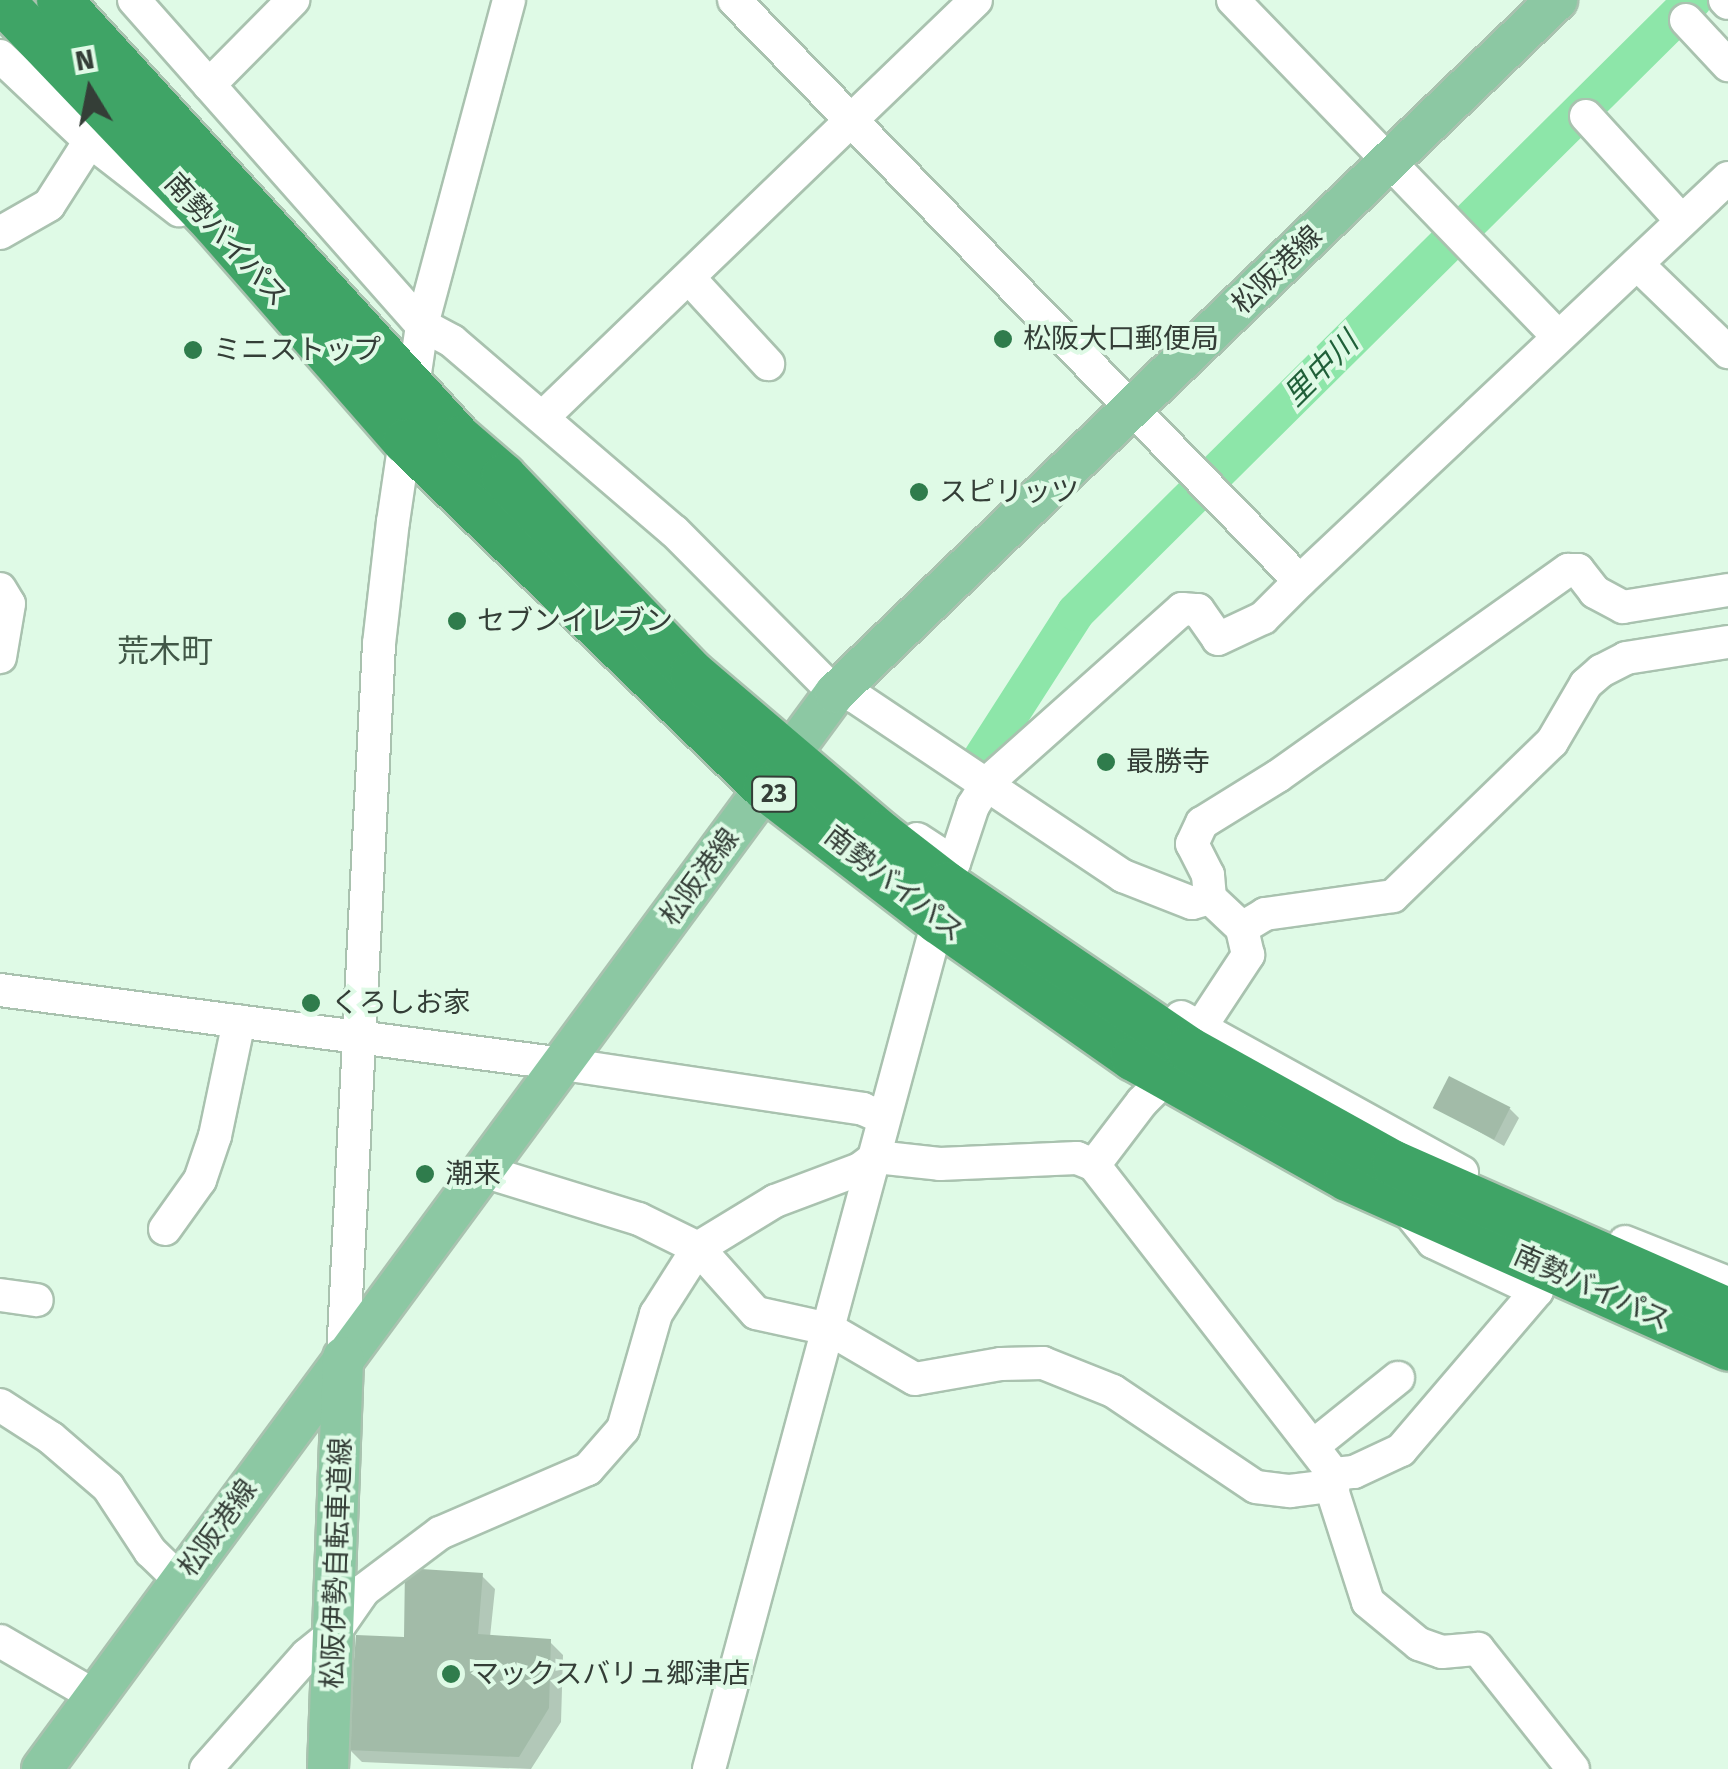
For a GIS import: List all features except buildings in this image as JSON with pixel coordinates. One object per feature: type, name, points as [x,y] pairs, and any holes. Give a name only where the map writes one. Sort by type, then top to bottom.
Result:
[{"type":"highway","name":"南勢バイパス","points":[[1,0],[214,223],[404,441],[777,771],[938,921],[1133,1058],[1185,1051],[1394,1163],[1604,1245],[1728,1310]]},
{"type":"highway","name":"南勢バイパス","points":[[59,0],[414,385],[458,438],[502,476],[692,673],[777,771],[880,833],[946,884],[1185,1051],[1347,1178],[1728,1348]]},
{"type":"main road","name":"松阪港線","points":[[42,1769],[836,693],[1557,0]]},
{"type":"main road","name":"松阪伊勢自転車道線","points":[[328,1769],[343,1357]]},
{"type":"street","points":[[134,0],[422,325],[452,341],[674,532],[836,693],[854,696],[988,782],[1123,876],[1192,903],[1210,898]]},
{"type":"street","points":[[210,85],[292,0]]},
{"type":"street","points":[[343,1357],[380,644],[404,441],[422,325],[509,0]]},
{"type":"street","points":[[734,0],[848,122],[1300,581]]},
{"type":"street","points":[[543,417],[976,0]]},
{"type":"street","points":[[1233,0],[1558,336]]},
{"type":"street","points":[[1686,20],[1728,65]]},
{"type":"street","points":[[0,56],[90,141],[205,230],[214,223]]},
{"type":"street","points":[[1586,116],[1682,221]]},
{"type":"street","points":[[0,234],[50,205],[90,141]]},
{"type":"street","points":[[954,863],[973,806],[988,782],[1182,609],[1198,610],[1218,639],[1262,618],[1728,178]]},
{"type":"street","points":[[1637,264],[1728,352]]},
{"type":"street","points":[[689,278],[768,364]]},
{"type":"street","points":[[1094,1165],[1185,1051],[1248,955],[1242,928],[1210,898],[1208,875],[1192,844],[1202,823],[1278,776],[1568,570],[1578,570],[1595,592],[1623,607],[1728,590]]},
{"type":"street","points":[[0,589],[8,604],[0,657]]},
{"type":"street","points":[[1242,928],[1265,914],[1394,896],[1552,742],[1586,684],[1601,671],[1626,658],[1728,642]]},
{"type":"street","points":[[880,833],[890,821],[954,863],[1185,1051]]},
{"type":"street","points":[[709,1769],[938,921]]},
{"type":"street","points":[[0,990],[564,1064],[862,1109],[883,1118]]},
{"type":"street","points":[[165,1230],[200,1180],[215,1136],[238,1022]]},
{"type":"street","points":[[206,1769],[306,1655],[334,1633],[364,1590],[440,1533],[588,1469],[622,1429],[656,1314],[698,1248],[775,1201],[860,1169],[876,1157],[940,1164],[1077,1158],[1094,1165],[1334,1474],[1333,1492],[1368,1602],[1420,1644],[1442,1652],[1478,1650],[1573,1769]]},
{"type":"street","points":[[482,1172],[639,1219],[698,1248],[756,1312],[829,1329],[914,1380],[1001,1364],[1043,1363],[1113,1391],[1256,1487],[1290,1492],[1322,1487],[1334,1474],[1354,1472],[1401,1450],[1537,1291],[1433,1242],[1400,1202]]},
{"type":"street","points":[[1604,1245],[1728,1283]]},
{"type":"street","points":[[0,1295],[36,1300]]},
{"type":"street","points":[[1313,1446],[1398,1378]]},
{"type":"street","points":[[0,1404],[51,1438],[108,1487],[150,1551],[180,1580]]},
{"type":"street","points":[[0,1641],[95,1696]]},
{"type":"waterway","name":"里中川","points":[[979,763],[1076,612],[1693,0]]},
{"type":"place","name":"松阪大口郵便局","points":[[1003,339]]},
{"type":"place","name":"ミニストップ","points":[[193,350]]},
{"type":"place","name":"スピリッツ","points":[[919,492]]},
{"type":"place","name":"セブンイレブン","points":[[457,621]]},
{"type":"place","name":"最勝寺","points":[[1106,762]]},
{"type":"place","name":"くろしお家","points":[[311,1003]]},
{"type":"place","name":"潮来","points":[[425,1174]]},
{"type":"place","name":"マックスバリュ郷津店","points":[[451,1674]]},
{"type":"district","name":"荒木町","points":[[165,651]]}]
